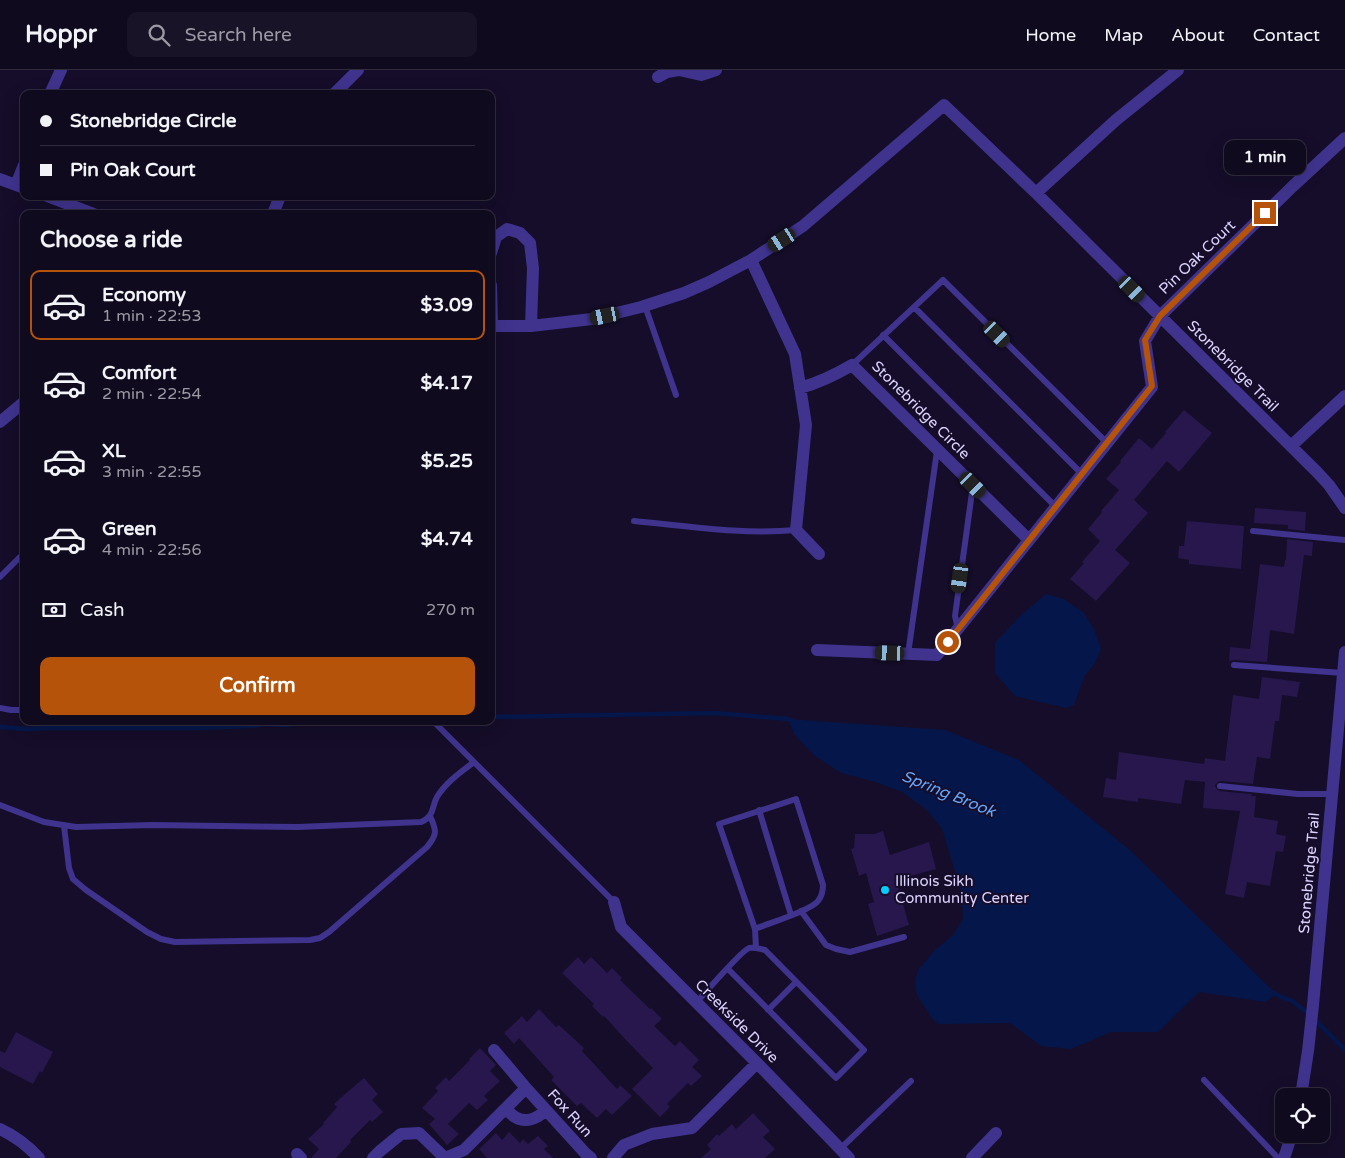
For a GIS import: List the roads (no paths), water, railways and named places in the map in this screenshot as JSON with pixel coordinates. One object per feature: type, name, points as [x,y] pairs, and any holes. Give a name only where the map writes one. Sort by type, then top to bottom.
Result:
[{"type":"street","points":[[52,90],[61,70]]},
{"type":"street","points":[[338,90],[358,70]]},
{"type":"street","points":[[658,77],[667,72],[679,70],[701,75],[716,70]]},
{"type":"street","points":[[1036,193],[1116,120],[1178,70]]},
{"type":"street","name":"Stonebridge Trail","points":[[751,260],[803,226],[944,104],[1291,446],[1329,485],[1345,508]]},
{"type":"street","name":"Pin Oak Court","points":[[1160,316],[1345,138]]},
{"type":"street","points":[[0,179],[20,186]]},
{"type":"street","points":[[57,200],[84,210]]},
{"type":"street","points":[[495,240],[496,237],[506,229],[520,233],[530,243],[533,268],[531,326]]},
{"type":"street","points":[[495,326],[531,326],[592,319],[645,306],[693,289],[751,260],[795,354],[806,425],[796,530],[819,554]]},
{"type":"street","points":[[817,650],[937,655],[1152,386],[1145,340],[1160,316]]},
{"type":"street","name":"Stonebridge Circle","points":[[800,388],[837,374],[852,365],[1029,540]]},
{"type":"street","points":[[1291,446],[1345,396]]},
{"type":"street","points":[[0,422],[20,405]]},
{"type":"street","name":"Stonebridge Trail","points":[[1302,1088],[1313,1005],[1332,794],[1342,708],[1345,652]]},
{"type":"street","name":"Creekside Drive","points":[[614,902],[621,927],[844,1153]]},
{"type":"street","name":"Fox Run","points":[[494,1050],[526,1088],[586,1154],[592,1158]]},
{"type":"street","points":[[613,1158],[624,1145],[652,1134],[692,1128],[757,1063]]},
{"type":"street","points":[[373,1158],[401,1134],[419,1133],[445,1158],[464,1150],[526,1088]]},
{"type":"street","points":[[505,1108],[515,1117],[525,1121],[534,1119],[546,1110]]},
{"type":"street","points":[[0,1129],[18,1139],[39,1158]]},
{"type":"street","points":[[972,1158],[996,1134]]},
{"type":"street","points":[[1284,1158],[1289,1143]]},
{"type":"lane","points":[[852,365],[943,280],[1107,443]]},
{"type":"lane","points":[[645,306],[676,395]]},
{"type":"lane","points":[[914,307],[1082,474]]},
{"type":"lane","points":[[884,336],[1056,507]]},
{"type":"lane","points":[[908,654],[938,450]]},
{"type":"lane","points":[[958,629],[955,616],[973,485]]},
{"type":"lane","points":[[634,521],[751,532],[796,530]]},
{"type":"lane","points":[[1252,532],[1345,540]]},
{"type":"lane","points":[[0,577],[20,557]]},
{"type":"lane","points":[[1234,665],[1343,673]]},
{"type":"lane","points":[[0,708],[20,710]]},
{"type":"lane","points":[[436,725],[614,902]]},
{"type":"lane","points":[[0,805],[44,822],[76,828],[327,826],[421,822],[428,819],[432,813],[436,798],[447,784],[474,762]]},
{"type":"lane","points":[[1220,786],[1298,794],[1332,794]]},
{"type":"lane","points":[[755,929],[807,909],[817,902],[823,892],[823,885],[796,799],[719,824],[755,929],[756,948]]},
{"type":"lane","points":[[759,810],[792,915]]},
{"type":"lane","points":[[64,826],[69,868],[73,879],[147,932],[161,939],[175,942],[310,940],[320,938],[329,932],[427,847],[436,834],[435,826],[430,816]]},
{"type":"lane","points":[[801,911],[826,945],[836,949],[850,952],[904,937]]},
{"type":"lane","points":[[696,1003],[728,969],[748,949],[765,950],[864,1050],[836,1078],[728,969]]},
{"type":"lane","points":[[768,1010],[796,982]]},
{"type":"lane","points":[[1204,1080],[1278,1158]]},
{"type":"lane","points":[[844,1153],[911,1081]]},
{"type":"water","points":[[1046,594],[1064,599],[1084,613],[1094,629],[1101,649],[1095,663],[1084,677],[1074,705],[1066,708],[1015,696],[995,673],[995,643],[1020,616]]},
{"type":"water","points":[[788,719],[945,730],[1019,760],[1131,851],[1276,994],[1265,1002],[1199,992],[1158,1032],[1111,1032],[1071,1049],[1041,1046],[1010,1023],[938,1024],[931,1017],[917,995],[915,982],[918,970],[935,950],[953,935],[963,919],[962,894],[942,829],[927,810],[902,792],[876,782],[841,773],[815,756],[794,734]]},
{"type":"waterway","name":"Spring Brook","points":[[495,717],[715,713],[788,719],[792,721]]},
{"type":"waterway","name":"Spring Brook","points":[[0,727],[27,729],[197,728],[257,725]]},
{"type":"waterway","name":"Spring Brook","points":[[1271,992],[1291,1000],[1309,1014]]},
{"type":"waterway","name":"Spring Brook","points":[[1314,1019],[1345,1050]]},
{"type":"place","name":"Illinois Sikh Community Center","points":[[885,890]]}]
